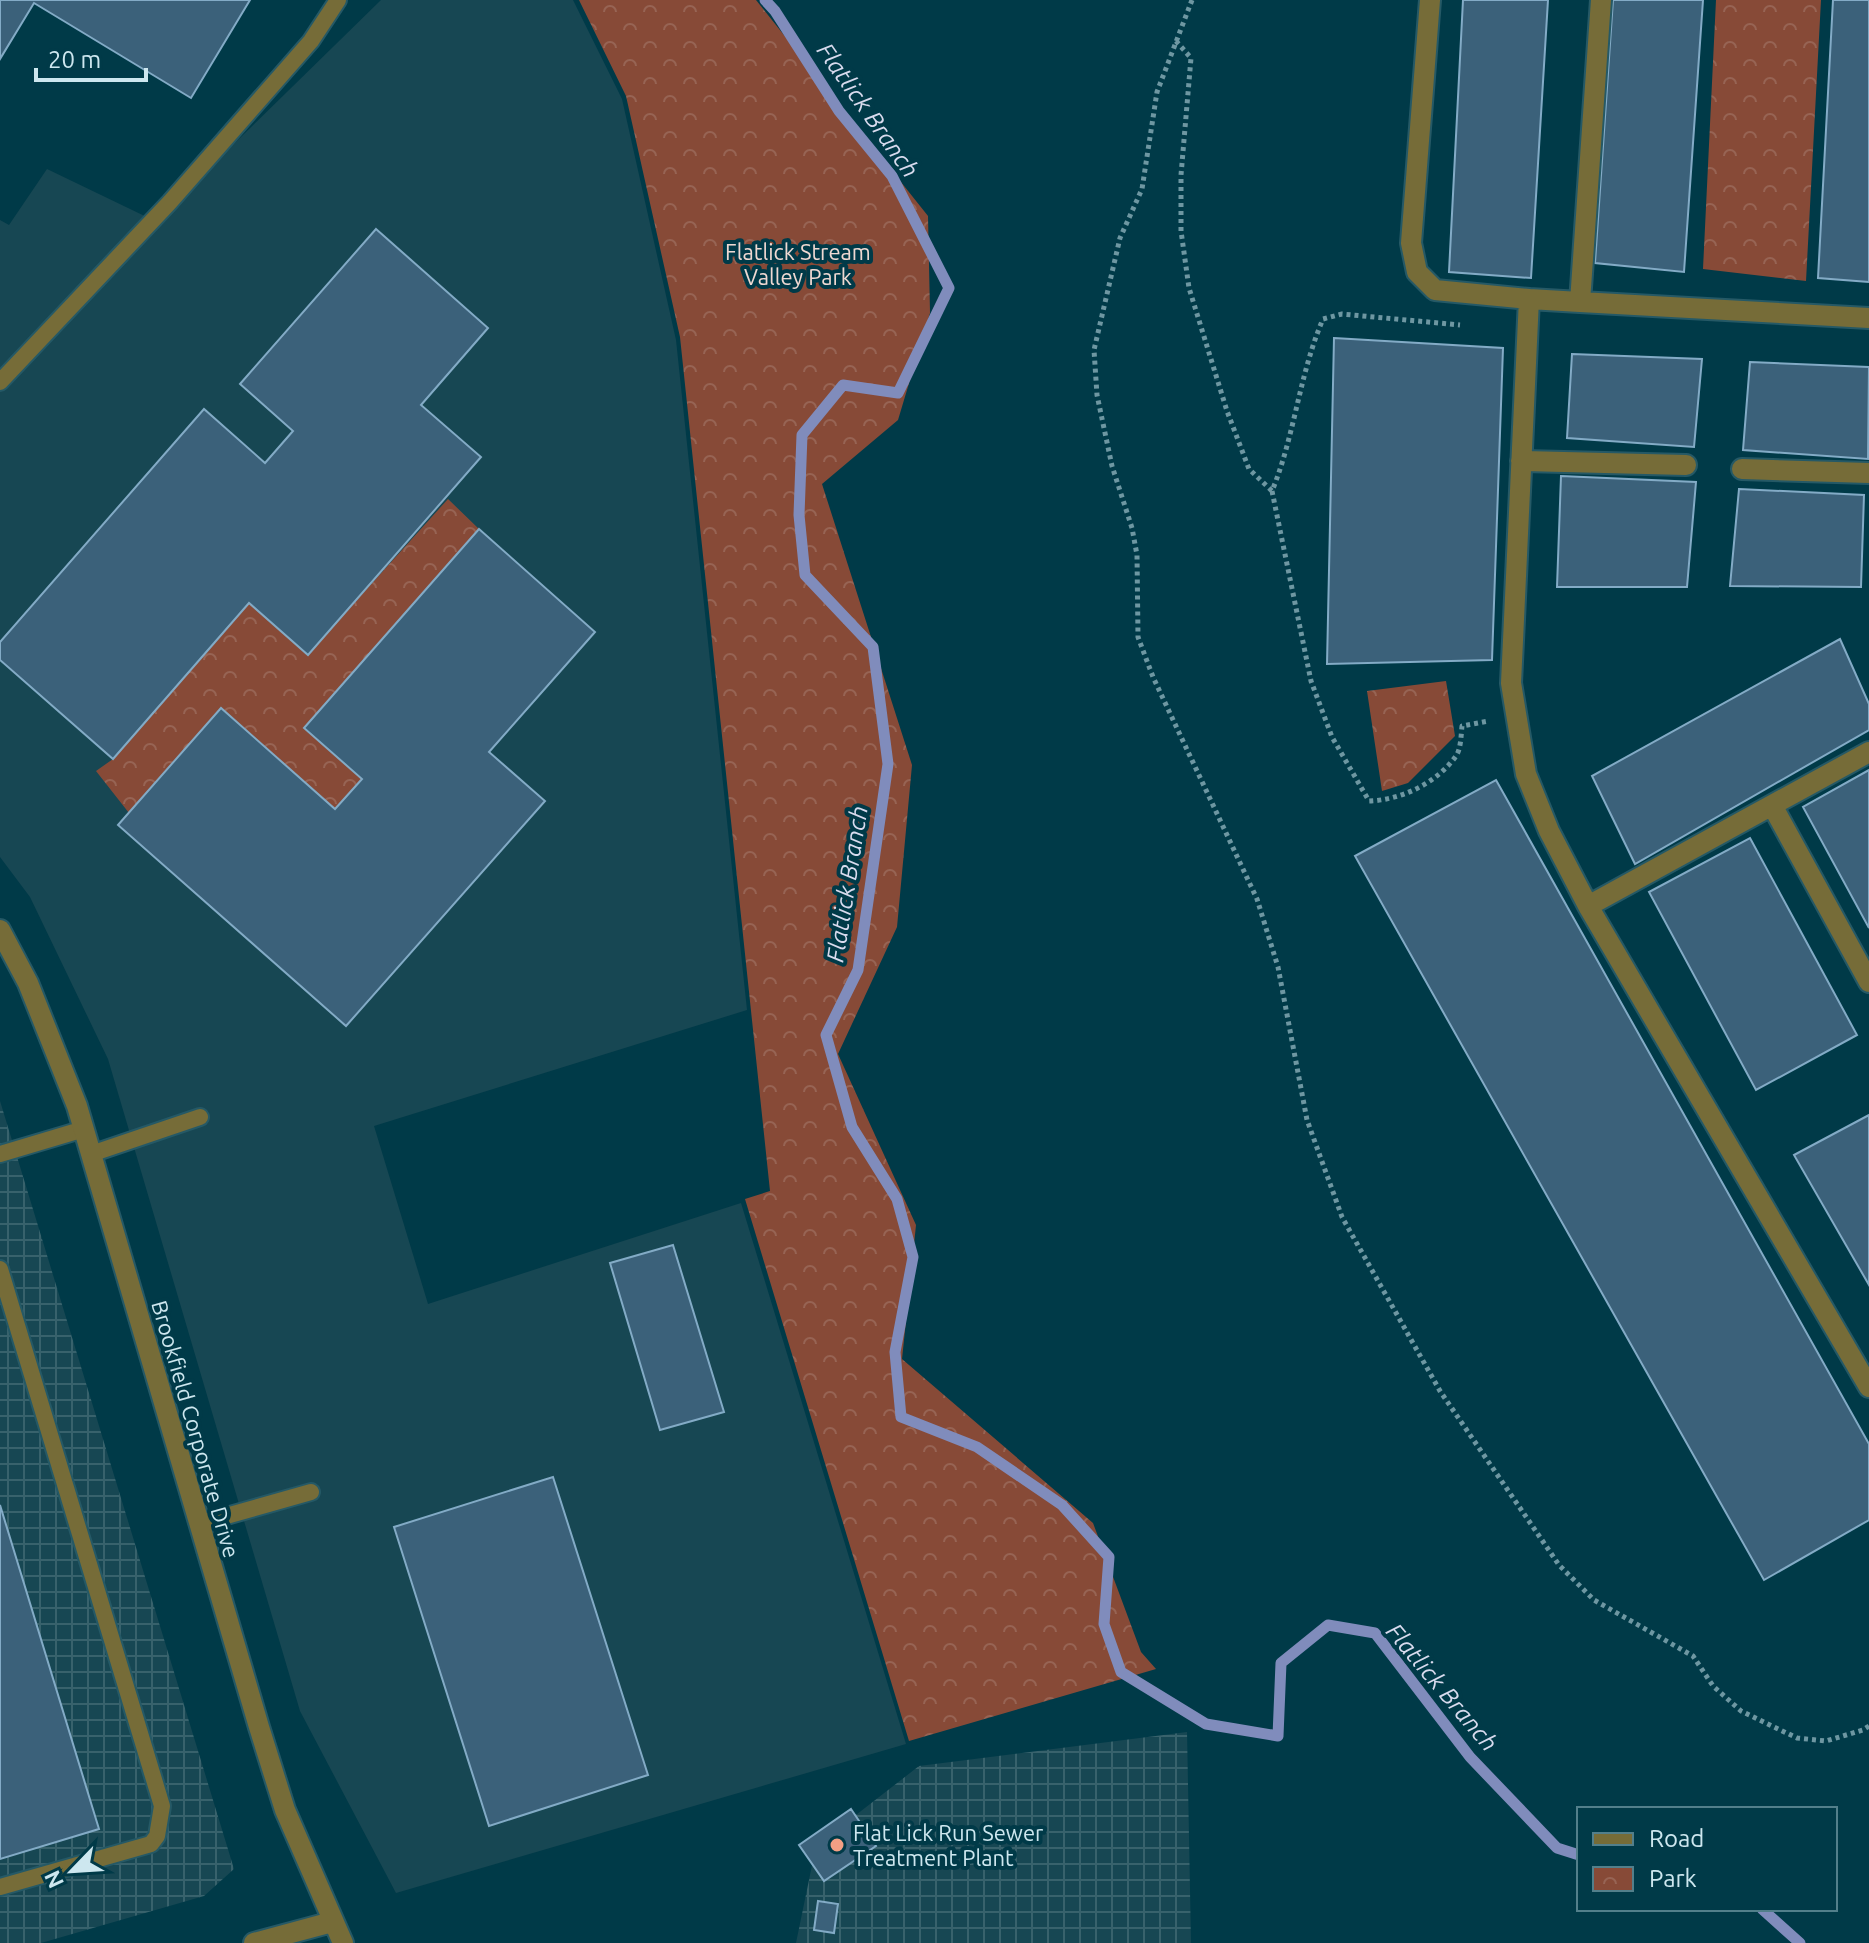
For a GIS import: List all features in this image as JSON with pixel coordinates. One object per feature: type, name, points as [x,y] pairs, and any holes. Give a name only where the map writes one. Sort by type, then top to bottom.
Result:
[{"type":"street","points":[[1430,0],[1411,243],[1417,272],[1435,290],[1529,299],[1869,318]]},
{"type":"street","points":[[1580,302],[1601,0]]},
{"type":"street","points":[[1529,299],[1511,683],[1526,774],[1549,831],[1588,906],[1869,1387]]},
{"type":"street","points":[[1521,461],[1686,465]]},
{"type":"street","points":[[1742,469],[1869,473]]},
{"type":"street","points":[[1588,906],[1869,752]]},
{"type":"street","points":[[1773,807],[1869,982]]},
{"type":"street","name":"Brookfield Corporate Drive","points":[[0,930],[55,1045],[84,1129],[198,1524],[285,1810],[343,1943]]},
{"type":"street","points":[[254,1943],[332,1922]]},
{"type":"lane","points":[[0,382],[170,202],[311,41],[338,0]]},
{"type":"lane","points":[[91,1154],[200,1117]]},
{"type":"lane","points":[[0,1154],[84,1129]]},
{"type":"lane","points":[[0,1269],[162,1806],[157,1836],[151,1844],[0,1887]]},
{"type":"lane","points":[[198,1524],[311,1492]]},
{"type":"path","points":[[1192,0],[1157,92],[1142,189],[1120,238],[1094,350],[1097,395],[1112,466],[1132,528],[1137,555],[1138,637],[1153,677],[1257,899],[1278,967],[1307,1120],[1342,1217],[1440,1391],[1559,1565],[1594,1600],[1693,1656],[1713,1686],[1741,1711],[1797,1738],[1826,1741],[1869,1726]]},
{"type":"path","points":[[1176,41],[1191,58],[1181,175],[1181,231],[1189,288],[1227,411],[1249,469],[1272,491]]},
{"type":"path","points":[[1463,325],[1342,314],[1323,319],[1307,364],[1285,460],[1272,491],[1311,681],[1332,737],[1369,801],[1387,800],[1433,781],[1458,754],[1462,726],[1516,717]]},
{"type":"shaded area","points":[[381,0],[573,0],[622,99],[676,340],[747,1010],[374,1126],[428,1304],[741,1203],[906,1744],[396,1893],[300,1711],[108,1059],[30,897],[0,857],[0,220],[9,225],[47,169],[155,221]]},
{"type":"shaded area","points":[[0,1101],[234,1869],[204,1896],[41,1943],[0,1943]]},
{"type":"shaded area","points":[[1187,1732],[1191,1943],[796,1943],[816,1846],[919,1766]]},
{"type":"green space","name":"Flatlick Stream Valley Park","points":[[579,0],[756,0],[928,216],[930,313],[898,420],[822,484],[912,765],[897,927],[838,1054],[916,1225],[902,1359],[1093,1523],[1141,1652],[1156,1669],[909,1741],[745,1199],[770,1191],[680,337],[626,96]]},
{"type":"green space","points":[[1716,0],[1821,0],[1806,281],[1703,269]]},
{"type":"green space","points":[[448,499],[479,529],[305,729],[362,779],[335,809],[221,708],[129,813],[96,771],[113,759],[249,603],[308,654]]},
{"type":"green space","points":[[1446,681],[1455,736],[1408,783],[1382,791],[1367,691]]},
{"type":"building","points":[[0,0],[250,0],[191,98],[34,3],[0,59]]},
{"type":"building","points":[[1463,0],[1548,0],[1531,278],[1449,272]]},
{"type":"building","points":[[1613,0],[1703,0],[1684,272],[1595,263]]},
{"type":"building","points":[[1833,0],[1869,0],[1869,282],[1818,278]]},
{"type":"building","points":[[376,229],[488,328],[421,405],[481,457],[308,655],[249,603],[113,759],[0,660],[0,642],[204,409],[265,463],[293,431],[240,384]]},
{"type":"building","points":[[1334,338],[1503,348],[1492,660],[1327,664]]},
{"type":"building","points":[[1572,354],[1702,359],[1694,447],[1567,438]]},
{"type":"building","points":[[1750,362],[1869,367],[1868,459],[1743,450]]},
{"type":"building","points":[[1561,476],[1696,482],[1687,587],[1557,587]]},
{"type":"building","points":[[1739,489],[1864,495],[1861,587],[1730,586]]},
{"type":"building","points":[[479,529],[595,632],[489,752],[545,801],[346,1026],[118,825],[221,708],[335,809],[362,779],[304,728]]},
{"type":"building","points":[[1840,639],[1869,704],[1869,730],[1635,864],[1592,776]]},
{"type":"building","points":[[1869,770],[1869,928],[1803,807]]},
{"type":"building","points":[[1496,780],[1869,1444],[1869,1520],[1764,1580],[1355,856]]},
{"type":"building","points":[[1750,838],[1857,1035],[1756,1090],[1649,892]]},
{"type":"building","points":[[1869,1115],[1869,1285],[1794,1155]]},
{"type":"building","points":[[673,1245],[724,1412],[660,1430],[610,1263]]},
{"type":"building","points":[[553,1477],[648,1775],[489,1826],[394,1527]]},
{"type":"building","points":[[0,1505],[99,1829],[0,1859]]},
{"type":"building","name":"Flat Lick Run Sewer Treatment Plant","points":[[851,1809],[876,1846],[824,1881],[799,1845]]},
{"type":"building","name":"Flat Lick Run Sewer Treatment Plant","points":[[818,1901],[838,1904],[834,1933],[814,1930]]},
{"type":"waterway","name":"Flatlick Branch","points":[[765,0],[839,111],[892,176],[949,288],[898,393],[843,385],[802,435],[799,515],[805,575],[873,647],[888,764],[858,970],[826,1035],[852,1127],[897,1199],[913,1257],[895,1352],[901,1417],[977,1447],[1062,1505],[1109,1557],[1104,1624],[1121,1672],[1206,1724],[1278,1736],[1281,1663],[1328,1625],[1375,1633],[1470,1757],[1557,1848],[1577,1854]]},
{"type":"waterway","name":"Flatlick Branch","points":[[1764,1911],[1800,1943]]},
{"type":"place","name":"Flat Lick Run Sewer Treatment Plant","points":[[837,1845]]}]
